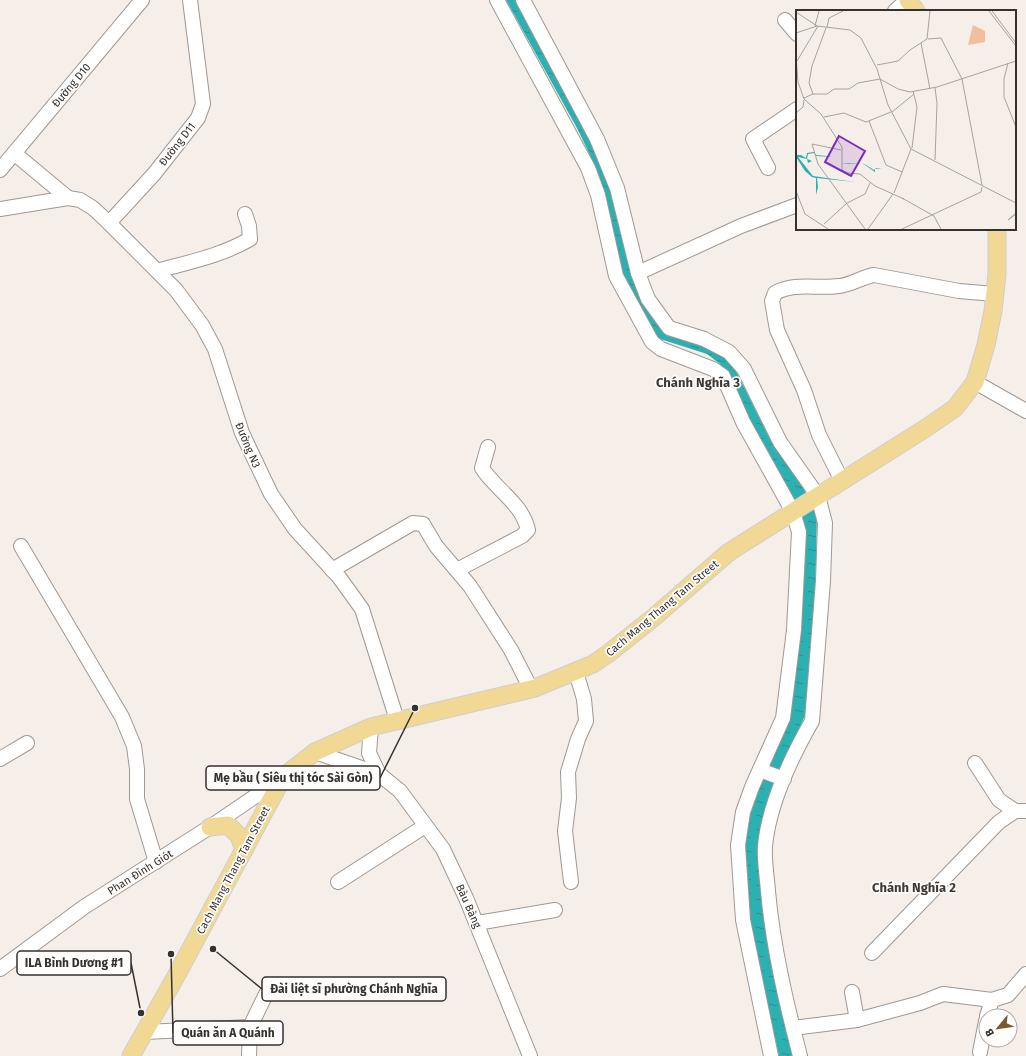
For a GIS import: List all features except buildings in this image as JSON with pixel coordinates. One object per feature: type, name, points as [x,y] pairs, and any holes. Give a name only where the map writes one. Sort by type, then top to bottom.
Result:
[{"type":"main road","points":[[908,0],[915,10]]},
{"type":"main road","points":[[816,497],[955,408],[975,382],[986,346],[995,294],[997,274],[997,230]]},
{"type":"main road","name":"Cach Mang Thang Tam Street","points":[[131,1056],[283,777],[314,752],[371,727],[530,689],[576,672],[609,653],[729,552],[816,497]]},
{"type":"main road","points":[[210,827],[228,825],[239,836],[244,850]]},
{"type":"street","name":"Đường D10","points":[[0,170],[142,0]]},
{"type":"street","name":"Đường D11","points":[[109,223],[154,174],[198,118],[203,104],[190,0]]},
{"type":"street","points":[[497,0],[588,168],[598,196],[616,276],[650,339],[661,349],[713,369],[723,376],[742,422],[794,512],[798,532],[791,666],[783,718],[743,812],[738,846],[743,920],[771,1056]]},
{"type":"street","points":[[523,0],[597,139],[617,188],[638,273],[648,299],[669,328],[704,339],[729,352],[744,369],[780,442],[816,497],[825,523],[819,655],[812,721],[784,779],[771,816],[765,846],[771,924],[792,1028],[800,1056]]},
{"type":"street","points":[[896,10],[908,0]]},
{"type":"street","points":[[785,20],[796,33]]},
{"type":"street","points":[[768,168],[753,139],[796,110]]},
{"type":"street","points":[[14,153],[68,198]]},
{"type":"street","points":[[0,209],[68,198]]},
{"type":"street","name":"Đường N3","points":[[68,198],[80,200],[93,208],[109,223],[176,290],[202,325],[212,343],[242,433],[271,494],[295,529],[332,570],[362,609],[397,720]]},
{"type":"street","points":[[638,273],[741,226],[796,205]]},
{"type":"street","points":[[157,271],[210,257],[250,239],[250,226],[245,214]]},
{"type":"street","points":[[842,481],[819,435],[804,390],[777,330],[772,301],[775,293],[790,287],[840,286],[865,276],[874,275],[959,291],[995,294]]},
{"type":"street","points":[[650,339],[669,328]]},
{"type":"street","points":[[975,382],[1026,410]]},
{"type":"street","points":[[457,570],[522,536],[528,530],[524,519],[515,504],[493,483],[482,468],[488,447]]},
{"type":"street","points":[[332,570],[384,538],[413,523],[418,522],[423,524],[436,546],[470,586],[511,650],[530,689]]},
{"type":"street","points":[[21,546],[122,717],[134,746],[137,768],[137,799],[156,862]]},
{"type":"street","points":[[571,882],[565,831],[569,798],[568,772],[578,739],[586,721],[584,699],[576,672]]},
{"type":"street","points":[[371,727],[369,753],[379,774]]},
{"type":"street","points":[[0,759],[27,743]]},
{"type":"street","points":[[314,752],[379,774]]},
{"type":"street","points":[[976,763],[999,800],[1021,811]]},
{"type":"street","points":[[760,770],[784,779]]},
{"type":"street","name":"Bàu Bàng","points":[[379,774],[400,791],[443,849],[477,923],[530,1056]]},
{"type":"street","name":"Phan Đình Giót","points":[[0,968],[84,907],[210,827],[283,777]]},
{"type":"street","points":[[872,953],[998,822],[1021,811]]},
{"type":"street","points":[[338,882],[425,826]]},
{"type":"street","points":[[477,923],[555,910]]},
{"type":"street","points":[[792,1028],[857,1020],[920,1003],[943,994],[992,1000],[1008,995],[1026,974]]},
{"type":"street","points":[[852,992],[857,1020]]},
{"type":"street","points":[[249,1056],[250,1026],[266,994]]},
{"type":"street","points":[[990,1008],[992,1000]]},
{"type":"street","points":[[145,1032],[250,1026]]},
{"type":"street","points":[[980,1052],[981,1048]]},
{"type":"water","points":[[506,0],[518,0],[588,125],[615,203],[627,259],[655,318],[729,357],[768,435],[797,476],[817,514],[815,603],[810,704],[787,757],[763,820],[758,851],[762,907],[795,1056],[779,1056],[749,920],[741,837],[756,783],[791,705],[800,523],[720,364],[707,354],[660,339],[646,324],[617,262],[597,170],[578,130]]},
{"type":"place","name":"Mẹ bầu ( Siêu thị tóc Sài Gòn)","points":[[415,708]]},
{"type":"place","name":"Đài liệt sĩ phường Chánh Nghĩa","points":[[213,949]]},
{"type":"place","name":"Quán ăn A Quánh","points":[[171,954]]},
{"type":"place","name":"ILA Bình Dương #1","points":[[141,1013]]},
{"type":"district","name":"Chánh Nghĩa 3","points":[[698,382]]},
{"type":"district","name":"Chánh Nghĩa 2","points":[[914,887]]}]
